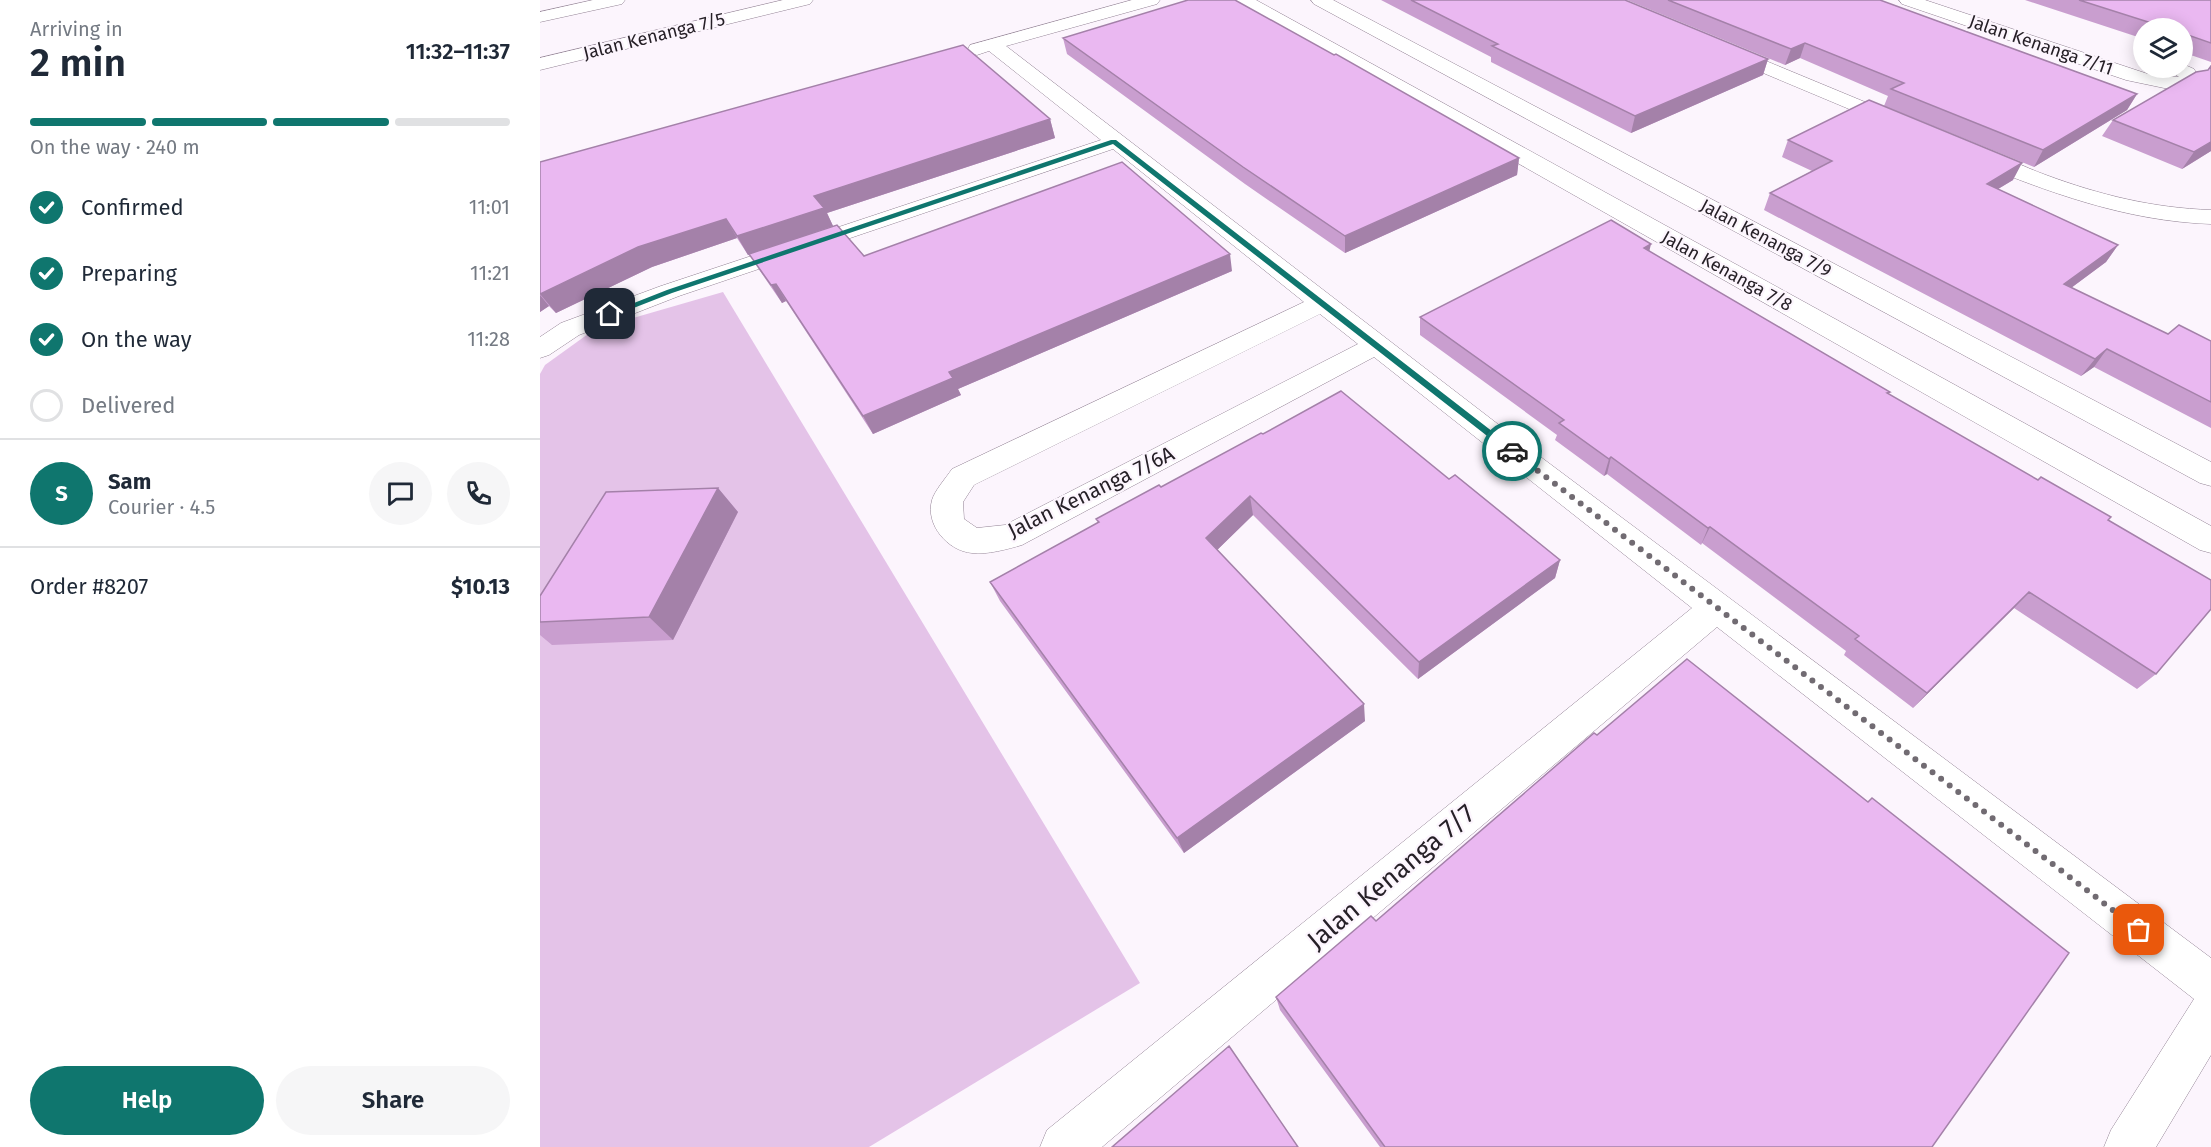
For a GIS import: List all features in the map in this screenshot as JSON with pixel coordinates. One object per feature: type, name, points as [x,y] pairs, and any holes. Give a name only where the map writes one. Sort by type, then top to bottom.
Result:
[{"type":"street","points":[[540,17],[616,0]]},
{"type":"street","points":[[725,0],[738,16]]},
{"type":"street","name":"Jalan Kenanga 7/5","points":[[540,64],[804,0]]},
{"type":"street","points":[[959,54],[1151,0]]},
{"type":"street","name":"Jalan Kenanga 7/8","points":[[1243,0],[2211,541]]},
{"type":"street","name":"Jalan Kenanga 7/9","points":[[1320,0],[2211,475]]},
{"type":"street","name":"Jalan Kenanga 7/11","points":[[1908,0],[2133,76]]},
{"type":"street","points":[[1702,40],[1917,130]]},
{"type":"street","points":[[993,45],[1527,463],[2211,986]]},
{"type":"street","name":"Jalan Kenanga 7/11","points":[[2141,78],[2179,84],[2190,80],[2189,78]]},
{"type":"street","points":[[540,349],[570,329],[670,291],[1114,142]]},
{"type":"street","points":[[1960,148],[2036,180],[2116,205],[2178,218],[2211,217]]},
{"type":"street","name":"Jalan Kenanga 7/6A","points":[[1322,303],[963,477],[947,501],[948,525],[972,541],[1011,536],[1377,345]]},
{"type":"street","name":"Jalan Kenanga 7/7","points":[[1064,1147],[1717,607]]},
{"type":"street","points":[[2128,1147],[2211,1013]]},
{"type":"shaded area","points":[[723,292],[1140,983],[869,1147],[540,1147],[540,374],[545,365],[595,329]]},
{"type":"building","points":[[1188,0],[1235,0],[1334,55],[1336,54],[1519,158],[1345,236],[1243,167],[1063,38]]},
{"type":"building","points":[[1411,0],[1625,0],[1768,59],[1635,116],[1492,46],[1498,44]]},
{"type":"building","points":[[1668,0],[1880,0],[2137,94],[2043,150],[1891,89],[1904,83],[1805,43],[1791,49]]},
{"type":"building","points":[[2079,0],[2211,0],[2211,43],[2193,37],[2193,18],[2136,18]]},
{"type":"building","points":[[963,45],[1050,119],[814,196],[824,208],[737,236],[726,219],[638,247],[540,294],[540,162]]},
{"type":"building","points":[[2211,66],[2211,142],[2194,152],[2113,120],[2186,78],[2193,78],[2193,74],[2196,72],[2208,70]]},
{"type":"building","points":[[1869,100],[2022,163],[1987,184],[2118,245],[2064,284],[2168,334],[2179,325],[2211,341],[2211,402],[2107,349],[2095,359],[1770,193],[1832,161],[1788,140]]},
{"type":"building","points":[[1122,162],[1230,254],[949,372],[953,378],[863,416],[776,284],[771,285],[749,254],[837,225],[864,256]]},
{"type":"building","points":[[1611,220],[1651,244],[1644,248],[2038,480],[2041,477],[2111,517],[2108,520],[2211,580],[2211,609],[2156,674],[2029,592],[1927,693],[1855,639],[1859,636],[1710,527],[1708,528],[1611,457],[1609,459],[1559,423],[1564,420],[1420,317]]},
{"type":"building","points":[[1341,391],[1449,479],[1455,475],[1560,560],[1419,662],[1250,496],[1206,538],[1364,704],[1177,838],[990,582],[1099,522],[1096,519],[1263,434]]},
{"type":"building","points":[[718,488],[649,617],[540,622],[540,596],[606,492]]},
{"type":"building","points":[[1687,659],[1868,802],[1872,798],[2069,953],[1932,1147],[1385,1147],[1276,997],[1371,916],[1376,921],[1594,733],[1597,735]]},
{"type":"building","points":[[1229,1046],[1298,1147],[1112,1147]]},
{"type":"way so far","points":[[1512,451],[2139,930]]},
{"type":"route","points":[[610,314],[670,291],[1114,142],[1512,451]]}]
